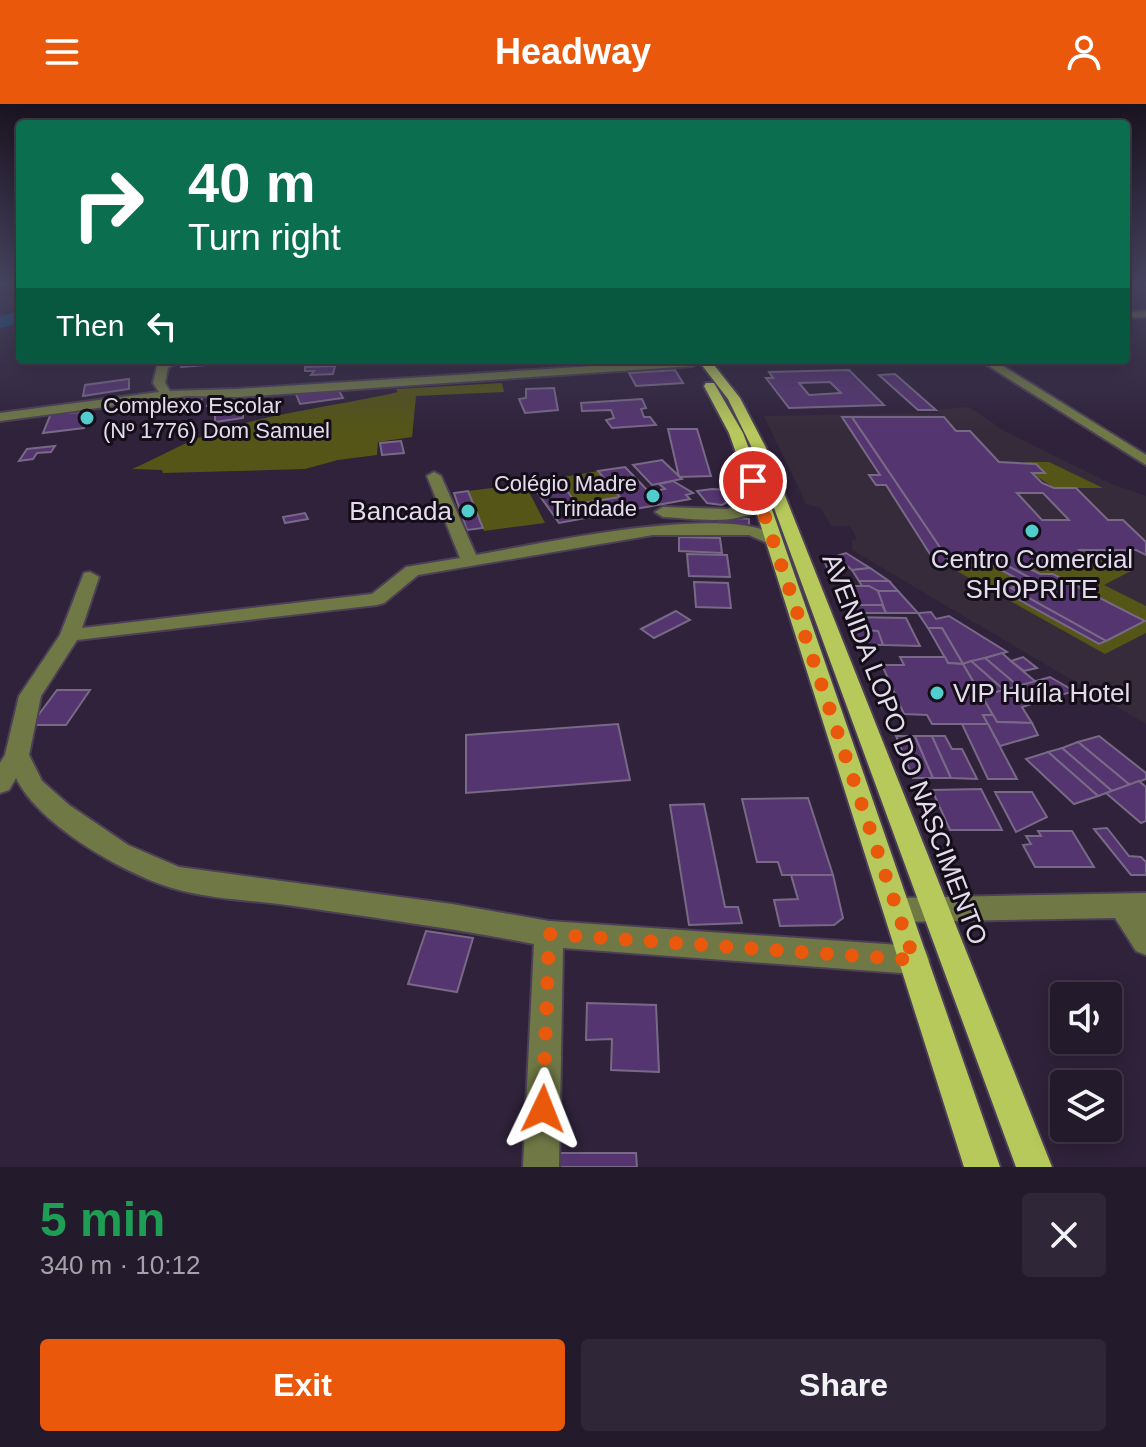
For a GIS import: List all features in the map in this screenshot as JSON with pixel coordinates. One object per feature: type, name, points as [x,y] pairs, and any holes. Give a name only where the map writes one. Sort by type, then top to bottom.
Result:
[{"type":"main road","name":"AVENIDA LOPO DO NASCIMENTO","points":[[698,364],[730,420],[761,501],[982,1167]]},
{"type":"main road","name":"AVENIDA LOPO DO NASCIMENTO","points":[[699,364],[734,398],[759,448],[1034,1167]]},
{"type":"street","points":[[166,394],[159,383],[163,366],[167,364]]},
{"type":"street","points":[[0,417],[166,394],[238,393],[653,364]]},
{"type":"street","points":[[991,364],[1146,461]]},
{"type":"street","points":[[434,476],[470,561]]},
{"type":"street","points":[[70,635],[377,599],[412,571],[653,530],[753,509],[761,501]]},
{"type":"street","points":[[663,512],[690,520],[752,530],[774,541]]},
{"type":"street","points":[[0,784],[17,755],[30,696],[70,635],[90,577]]},
{"type":"street","points":[[17,755],[33,787],[60,812],[119,853],[176,878],[452,916],[549,934],[914,960]]},
{"type":"street","points":[[898,910],[1135,905],[1146,942]]},
{"type":"street","points":[[541,1167],[549,934]]},
{"type":"shaded area","points":[[502,383],[504,392],[416,396],[412,437],[378,442],[377,455],[338,460],[305,469],[163,473],[162,470],[132,469],[203,436],[236,425],[398,392],[396,389]]},
{"type":"shaded area","points":[[969,407],[1006,432],[1112,484],[1146,496],[1146,724],[852,550],[852,540],[857,539],[850,526],[831,526],[821,508],[806,504],[764,416],[939,413],[936,410]]},
{"type":"shaded area","points":[[1022,462],[1049,462],[1103,488],[1054,488],[1032,473],[1044,472],[1037,464]]},
{"type":"shaded area","points":[[598,471],[620,497],[577,504],[557,478]]},
{"type":"shaded area","points":[[525,484],[545,523],[484,531],[468,491]]},
{"type":"shaded area","points":[[1079,550],[1088,550],[1131,571],[1104,585],[1146,606],[1146,633],[1105,654],[946,565],[992,565],[1014,577],[996,586],[1099,644],[1144,622],[1053,574],[1040,574],[1022,565],[1092,565]]},
{"type":"building","points":[[183,364],[207,364],[206,365],[181,367]]},
{"type":"building","points":[[335,366],[333,374],[311,375],[314,371],[305,371],[305,367]]},
{"type":"building","points":[[675,370],[683,383],[636,386],[629,373]]},
{"type":"building","points":[[849,370],[884,405],[789,408],[766,378],[773,378],[769,372]],"holes":[[[830,382],[841,393],[809,395],[799,383]]]},
{"type":"building","points":[[895,374],[936,410],[918,410],[879,375]]},
{"type":"building","points":[[129,379],[129,389],[83,396],[85,385]]},
{"type":"building","points":[[554,388],[558,410],[525,413],[519,399],[526,398],[526,389]]},
{"type":"building","points":[[338,389],[343,398],[300,404],[296,394]]},
{"type":"building","points":[[203,395],[200,405],[179,407],[183,396]]},
{"type":"building","points":[[212,396],[229,396],[224,405],[207,406]]},
{"type":"building","points":[[144,398],[140,406],[169,403],[168,408],[129,411],[134,399]]},
{"type":"building","points":[[642,399],[646,408],[641,409],[644,417],[650,417],[656,425],[612,428],[606,420],[614,418],[611,410],[582,411],[581,403]]},
{"type":"building","points":[[70,409],[69,413],[90,411],[84,428],[43,433],[52,411]]},
{"type":"building","points":[[243,411],[243,418],[215,422],[215,414]]},
{"type":"building","points":[[842,417],[852,417],[952,565],[937,565],[886,485],[876,485],[869,475],[880,475]]},
{"type":"building","name":"Centro Comercial SHOPRITE","points":[[852,417],[944,417],[956,431],[970,431],[999,462],[1036,464],[1045,473],[1032,473],[1042,483],[1054,488],[1076,488],[1108,520],[1123,520],[1146,542],[1146,555],[1136,550],[1079,550],[1093,565],[1022,565],[1040,574],[1053,574],[1145,621],[1106,641],[1011,588],[1032,579],[1006,565],[952,565]],"holes":[[[1017,493],[1043,493],[1069,520],[1042,520]]]},
{"type":"building","points":[[668,429],[697,429],[711,476],[679,477]]},
{"type":"building","points":[[401,441],[404,453],[382,455],[380,443]]},
{"type":"building","points":[[55,446],[51,452],[37,453],[33,459],[19,461],[27,449]]},
{"type":"building","points":[[662,460],[682,479],[652,485],[633,465]]},
{"type":"building","name":"Colégio Madre Trindade","points":[[625,467],[649,492],[665,489],[659,484],[673,481],[693,493],[686,495],[690,499],[559,523],[530,482],[557,478],[577,504],[620,497],[598,471]]},
{"type":"building","points":[[729,490],[731,500],[722,505],[707,503],[697,491]]},
{"type":"building","name":"Bancada","points":[[468,491],[483,528],[467,530],[454,493]]},
{"type":"building","points":[[305,513],[308,519],[285,523],[283,517]]},
{"type":"building","points":[[720,517],[749,519],[749,526],[719,524]]},
{"type":"building","points":[[679,537],[720,538],[722,553],[679,551]]},
{"type":"building","points":[[846,553],[870,568],[852,570],[844,563],[827,568],[824,560]]},
{"type":"building","points":[[687,554],[727,555],[730,577],[689,576]]},
{"type":"building","points":[[992,565],[1006,565],[1032,579],[1011,588],[1106,641],[1099,644],[994,586],[1014,577]]},
{"type":"building","points":[[870,568],[889,581],[859,581],[852,570]]},
{"type":"building","points":[[859,581],[889,581],[898,591],[878,591],[862,586]]},
{"type":"building","points":[[694,582],[728,583],[731,608],[696,607]]},
{"type":"building","points":[[840,586],[869,586],[878,591],[886,605],[849,605]]},
{"type":"building","points":[[878,591],[898,591],[918,613],[886,613]]},
{"type":"building","points":[[855,605],[882,605],[886,613],[858,613]]},
{"type":"building","points":[[676,611],[690,620],[654,638],[641,629]]},
{"type":"building","points":[[931,612],[936,619],[949,616],[1007,652],[963,664],[942,628],[928,628],[918,613]]},
{"type":"building","points":[[848,617],[906,618],[920,646],[883,645],[878,631],[853,630]]},
{"type":"building","points":[[928,628],[942,628],[963,664],[948,663]]},
{"type":"building","points":[[853,630],[878,631],[883,645],[859,645]]},
{"type":"building","points":[[1002,653],[1036,682],[1018,686],[985,658]]},
{"type":"building","name":"VIP Huíla Hotel","points":[[900,657],[945,657],[948,663],[963,664],[993,715],[983,715],[988,724],[932,724],[927,715],[904,714],[882,665],[904,665]]},
{"type":"building","points":[[1023,657],[1037,668],[1024,671],[1011,661]]},
{"type":"building","points":[[985,658],[1018,686],[1004,690],[971,661]]},
{"type":"building","points":[[971,661],[1004,690],[982,696],[963,664]]},
{"type":"building","points":[[1050,677],[1074,691],[1022,707],[1032,723],[997,722],[982,696]]},
{"type":"building","points":[[57,690],[90,690],[66,725],[31,725]]},
{"type":"building","points":[[983,715],[993,715],[997,722],[1032,723],[1038,735],[1000,746]]},
{"type":"building","points":[[618,724],[630,780],[466,793],[466,735]]},
{"type":"building","points":[[962,724],[988,724],[1017,779],[988,779]]},
{"type":"building","points":[[896,736],[915,736],[933,778],[913,778]]},
{"type":"building","points":[[915,736],[932,736],[951,778],[933,778]]},
{"type":"building","points":[[932,736],[945,736],[952,749],[962,749],[977,779],[951,778]]},
{"type":"building","points":[[1099,736],[1146,773],[1146,779],[1130,785],[1078,742]]},
{"type":"building","points":[[1078,742],[1130,785],[1112,791],[1062,748]]},
{"type":"building","points":[[1062,748],[1112,791],[1098,796],[1048,752]]},
{"type":"building","points":[[1048,752],[1098,796],[1074,804],[1026,759]]},
{"type":"building","points":[[1139,781],[1146,787],[1146,821],[1141,823],[1106,793]]},
{"type":"building","points":[[981,789],[1002,830],[950,830],[932,790]]},
{"type":"building","points":[[995,792],[1032,792],[1047,817],[1016,832]]},
{"type":"building","points":[[808,798],[833,875],[782,875],[778,862],[757,862],[742,799]]},
{"type":"building","points":[[704,804],[725,907],[738,907],[742,923],[689,925],[670,805]]},
{"type":"building","points":[[1107,828],[1129,856],[1141,857],[1146,862],[1146,875],[1131,875],[1094,829]]},
{"type":"building","points":[[1038,831],[1072,831],[1094,867],[1035,867],[1023,845],[1031,844],[1026,836],[1041,836]]},
{"type":"building","points":[[791,875],[833,875],[843,918],[834,925],[780,926],[774,900],[798,899]]},
{"type":"building","points":[[426,931],[473,938],[457,992],[408,984]]},
{"type":"building","points":[[587,1003],[656,1005],[659,1072],[611,1070],[612,1039],[586,1040]]},
{"type":"building","points":[[559,1153],[636,1153],[637,1167],[558,1167]]},
{"type":"place","name":"Complexo Escolar (Nº 1776) Dom Samuel","points":[[87,418]]},
{"type":"place","name":"Colégio Madre Trindade","points":[[653,496]]},
{"type":"place","name":"Bancada","points":[[468,511]]},
{"type":"place","name":"Centro Comercial SHOPRITE","points":[[1032,531]]},
{"type":"place","name":"VIP Huíla Hotel","points":[[937,693]]},
{"type":"route","points":[[543,1109],[549,934],[914,960],[753,481]]}]
